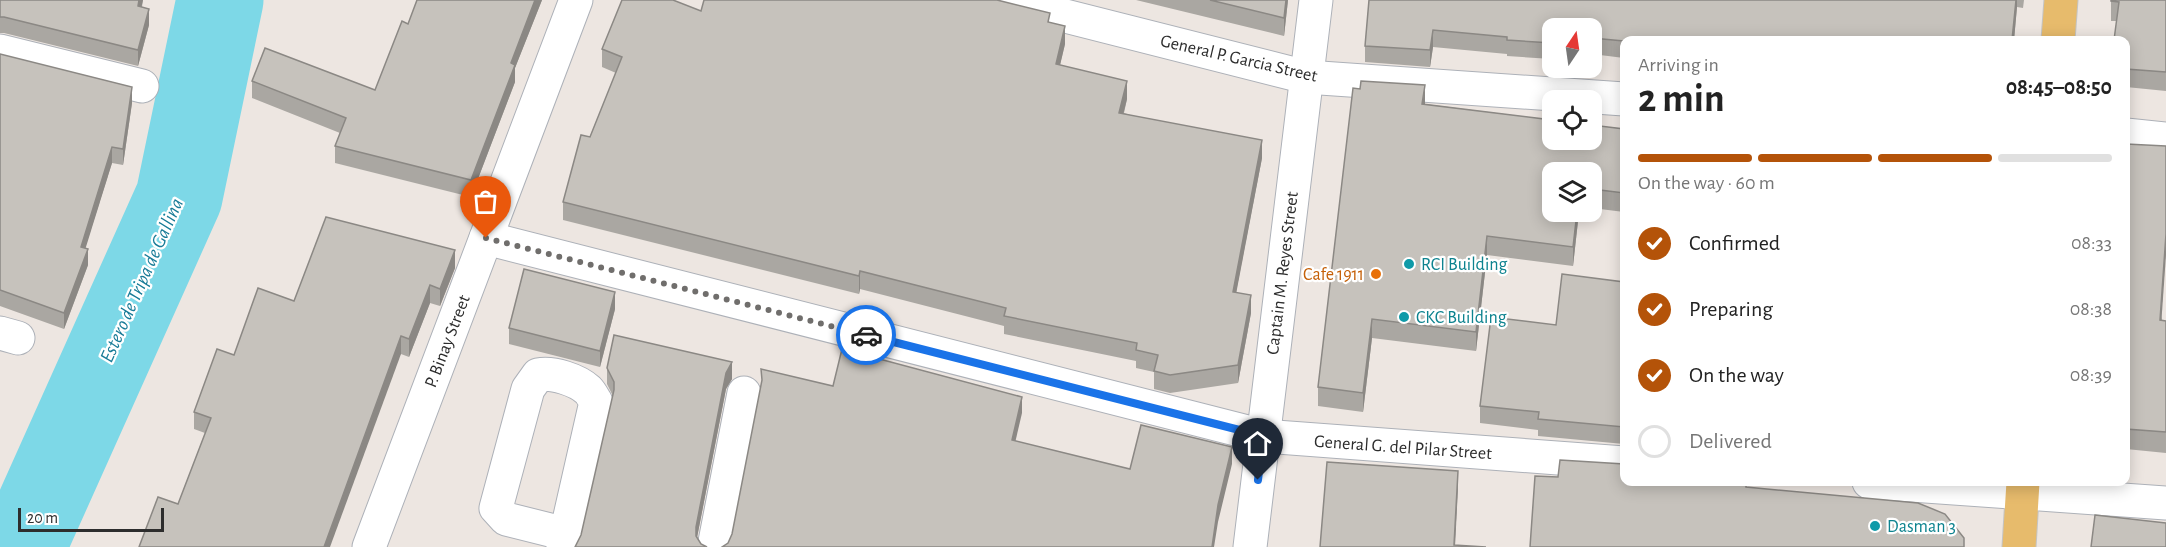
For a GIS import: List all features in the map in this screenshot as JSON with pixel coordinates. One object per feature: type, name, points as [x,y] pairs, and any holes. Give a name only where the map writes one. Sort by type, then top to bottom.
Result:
[{"type":"main road","points":[[2058,36],[2061,0]]},
{"type":"main road","points":[[2019,547],[2023,487]]},
{"type":"street","name":"P. Binay Street","points":[[369,547],[576,0]]},
{"type":"street","name":"General P. Garcia Street","points":[[1002,0],[1306,77],[1620,99]]},
{"type":"street","name":"Captain M. Reyes Street","points":[[1250,547],[1316,0]]},
{"type":"street","points":[[0,51],[142,86]]},
{"type":"street","points":[[2130,135],[2166,139]]},
{"type":"street","name":"General G. del Pilar Street","points":[[486,238],[1263,436],[1620,463]]},
{"type":"street","points":[[547,374],[575,382],[589,391],[596,402],[564,541],[506,519],[496,508],[528,389],[538,375],[547,374]]},
{"type":"street","points":[[714,547],[744,393]]},
{"type":"street","points":[[1992,486],[2023,487],[2166,503]]},
{"type":"building","points":[[0,0],[139,0],[138,6],[149,9],[138,50],[0,17]]},
{"type":"building","points":[[417,0],[535,0],[511,63],[515,65],[471,180],[335,146],[346,118],[252,81],[265,48],[375,90],[402,21],[408,24]]},
{"type":"building","points":[[622,0],[673,0],[701,11],[704,0],[997,0],[1050,13],[1048,22],[1065,26],[1056,64],[1127,81],[1119,113],[1262,140],[1233,292],[1251,295],[1238,365],[1170,375],[1154,371],[1158,355],[1136,350],[1137,343],[1004,316],[1006,308],[860,271],[859,276],[563,202],[581,135],[590,137],[622,57],[602,49]]},
{"type":"building","points":[[1210,0],[1286,0],[1284,18]]},
{"type":"building","points":[[1369,0],[2016,0],[2012,36],[1620,36],[1620,41],[1602,39],[1602,18],[1542,18],[1542,42],[1433,30],[1430,50],[1365,46]]},
{"type":"building","points":[[2166,0],[2166,72],[2130,69],[2130,36],[2115,36],[2119,2],[2111,1]]},
{"type":"building","points":[[0,54],[132,87],[123,149],[112,147],[81,247],[88,249],[64,313],[0,290]]},
{"type":"building","points":[[1361,81],[1425,85],[1422,104],[1542,119],[1542,150],[1602,150],[1602,126],[1620,128],[1620,192],[1602,190],[1602,162],[1542,162],[1542,222],[1576,222],[1573,247],[1487,236],[1476,332],[1372,319],[1363,393],[1318,387],[1353,88],[1360,89]]},
{"type":"building","points":[[2130,144],[2166,146],[2166,234],[2160,320],[2166,321],[2166,432],[2130,429]]},
{"type":"building","points":[[326,217],[455,250],[440,289],[430,285],[409,339],[401,336],[324,547],[139,547],[158,497],[178,504],[211,418],[194,412],[217,349],[234,355],[258,288],[294,301]]},
{"type":"building","points":[[524,269],[615,292],[600,351],[509,328]]},
{"type":"building","points":[[1562,274],[1620,281],[1620,427],[1538,419],[1539,412],[1480,406],[1491,317],[1556,325]]},
{"type":"building","points":[[614,335],[732,362],[726,373],[696,527],[696,536],[701,544],[707,547],[575,547],[581,535],[614,390],[614,382],[607,368]]},
{"type":"building","points":[[842,349],[1022,397],[1012,440],[1130,469],[1141,425],[1232,447],[1218,505],[1212,547],[722,547],[728,543],[732,534],[762,380],[761,369],[833,386]]},
{"type":"building","points":[[1560,460],[1620,464],[1620,486],[1746,486],[1918,503],[1945,514],[1964,538],[1964,547],[1530,547],[1535,476],[1558,477]]},
{"type":"building","points":[[1327,462],[1458,471],[1454,545],[1486,547],[1320,547]]},
{"type":"building","points":[[2095,515],[2166,523],[2166,547],[2091,547]]},
{"type":"waterway","name":"Estero de Tripa de Gallina","points":[[22,547],[179,197],[220,0]]},
{"type":"way so far","points":[[486,238],[866,335]]},
{"type":"place","name":"RCI Building","points":[[1409,264]]},
{"type":"place","name":"Cafe 1911","points":[[1376,274]]},
{"type":"place","name":"CKC Building","points":[[1404,317]]},
{"type":"place","name":"Dasman 3","points":[[1875,526]]},
{"type":"route","points":[[866,335],[1263,436],[1258,480]]}]
